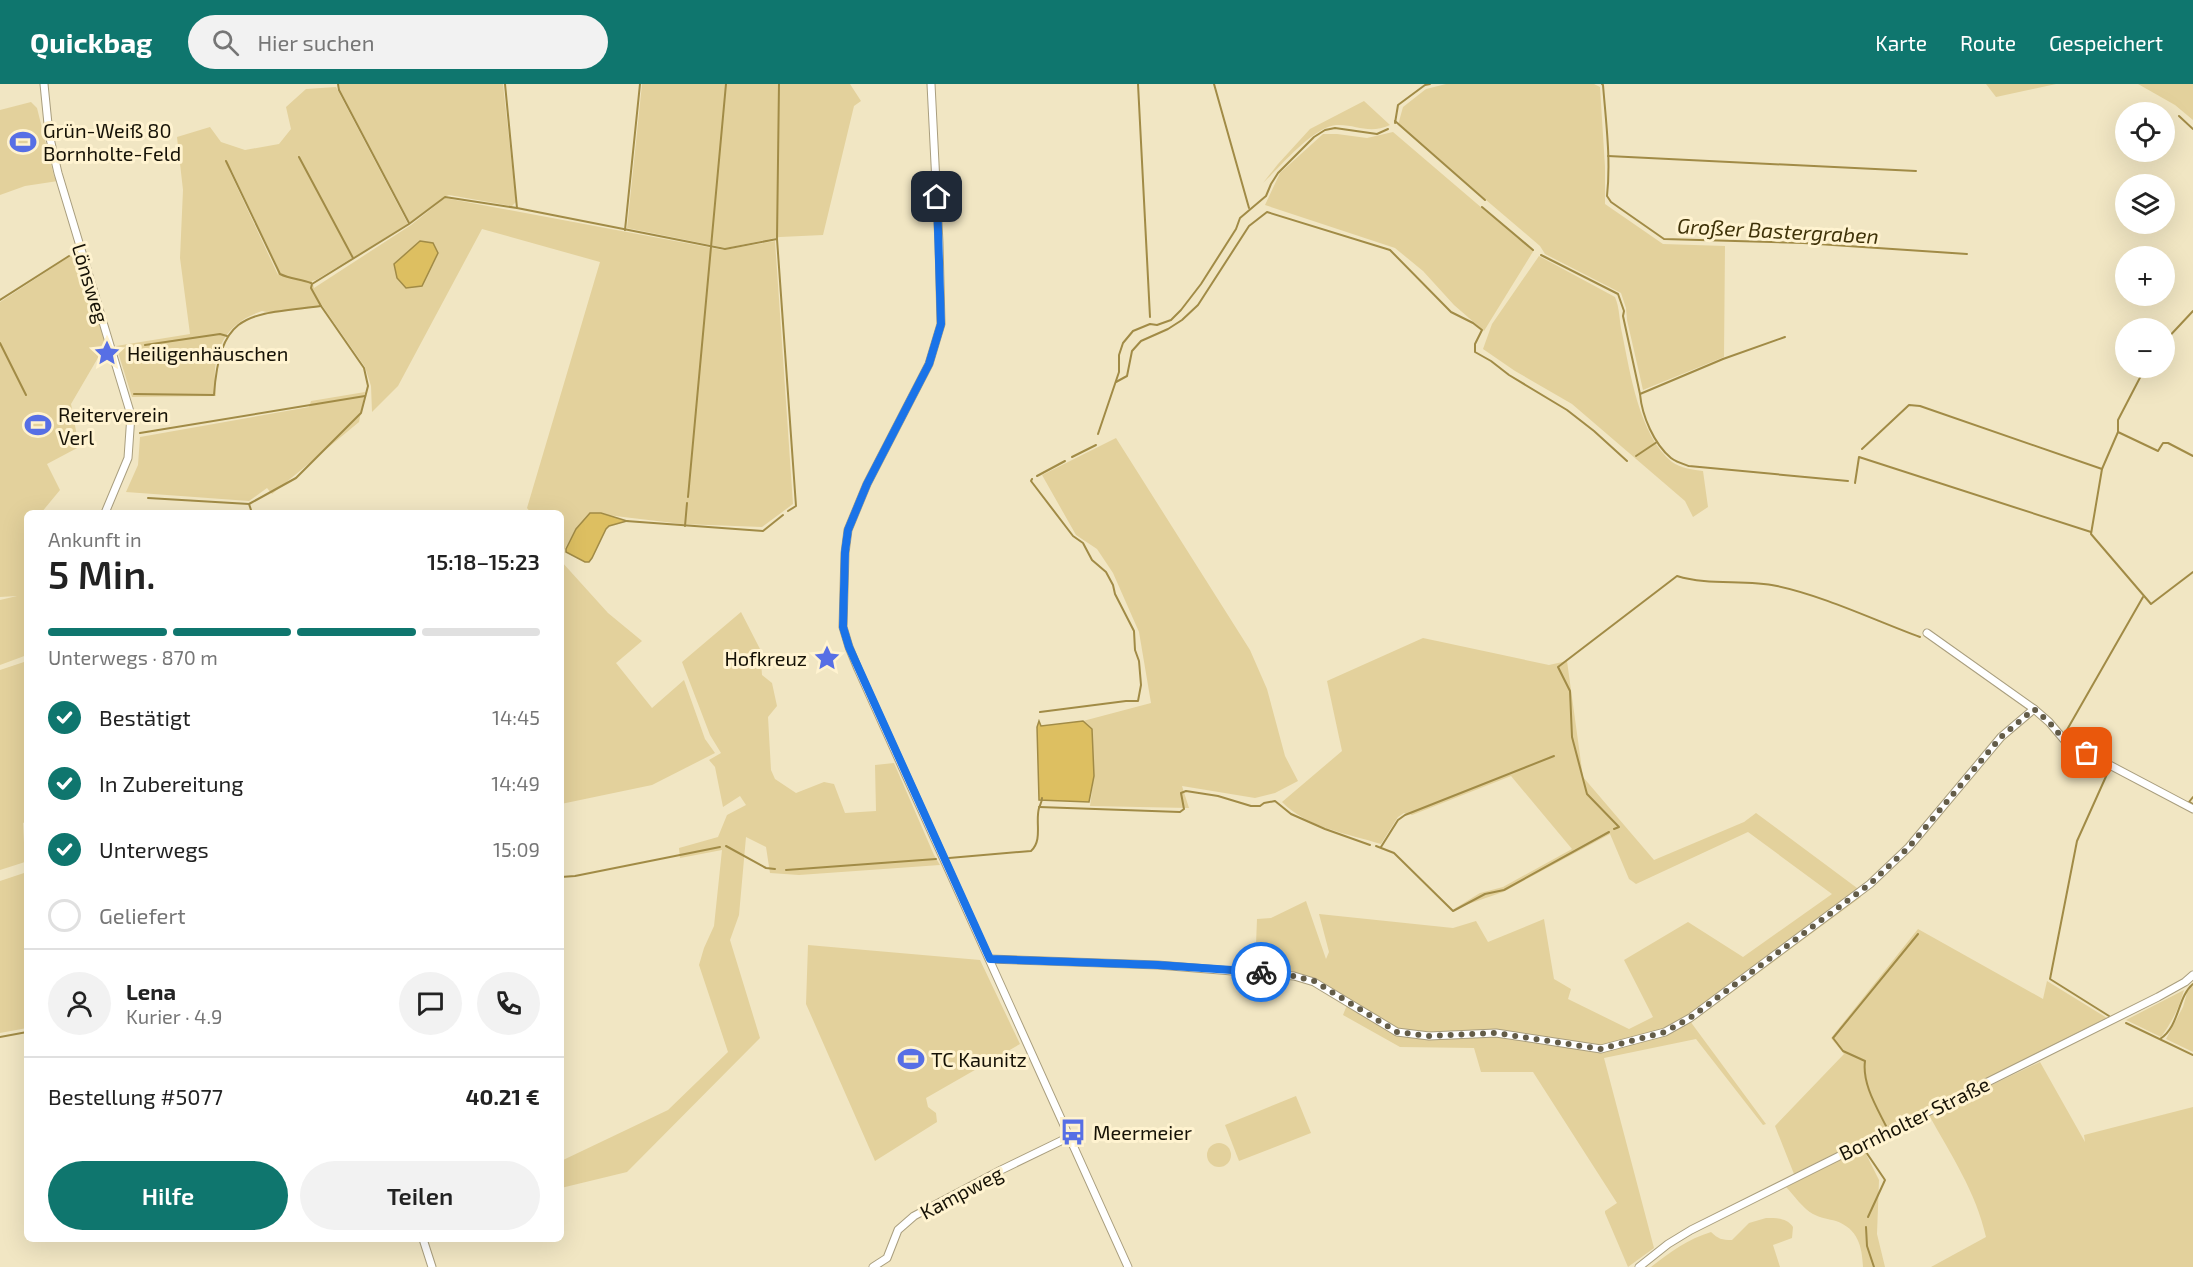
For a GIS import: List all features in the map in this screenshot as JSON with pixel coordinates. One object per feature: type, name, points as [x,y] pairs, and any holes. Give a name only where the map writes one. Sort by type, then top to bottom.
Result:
[{"type":"street","name":"Lönsweg","points":[[44,84],[49,134],[58,173],[131,415],[128,458],[106,510]]},
{"type":"street","points":[[931,84],[939,231],[941,324],[929,364],[867,484],[848,530],[845,552],[843,627],[853,657],[1128,1267]]},
{"type":"street","points":[[1927,633],[2034,709],[2066,742],[2193,809]]},
{"type":"street","points":[[990,959],[1158,965],[1294,976],[1314,981],[1397,1032],[1429,1036],[1496,1033],[1601,1049],[1665,1032],[1690,1018],[1870,884],[1909,847],[2001,737],[2034,709]]},
{"type":"street","name":"Bornholter Straße","points":[[1640,1267],[1668,1244],[1691,1230],[2158,997],[2186,982],[2193,975]]},
{"type":"street","name":"Kampweg","points":[[873,1267],[887,1258],[898,1230],[914,1216],[1068,1137]]},
{"type":"street","points":[[424,1242],[432,1267]]},
{"type":"shaded area","points":[[339,84],[503,84],[516,202],[512,206],[449,195],[410,223],[340,90]]},
{"type":"shaded area","points":[[642,84],[850,84],[861,101],[854,106],[823,235],[780,237],[726,248],[627,228]]},
{"type":"shaded area","points":[[1446,84],[1594,84],[1600,87],[1605,204],[1663,244],[1725,246],[1724,357],[1643,390],[1621,293],[1545,254],[1540,246],[1398,125],[1403,107],[1426,89]]},
{"type":"shaded area","points":[[1986,84],[2056,84],[1996,97]]},
{"type":"shaded area","points":[[2138,84],[2193,84],[2193,120],[2175,105],[2175,102],[2170,102]]},
{"type":"shaded area","points":[[336,87],[408,224],[312,281],[314,288],[411,225],[445,198],[723,250],[775,241],[793,504],[762,527],[682,524],[590,513],[576,529],[564,550],[564,510],[529,510],[527,508],[600,262],[482,229],[398,386],[372,412],[371,386],[365,367],[321,304],[319,307],[271,313],[262,311],[237,324],[228,333],[218,355],[215,367],[216,396],[132,397],[116,346],[190,334],[180,258],[183,190],[177,137],[210,127],[221,142],[245,150],[279,144],[291,129],[286,107],[306,89]],"holes":[[[229,170],[232,171],[277,266],[278,275]]]},
{"type":"shaded area","points":[[1364,101],[1390,125],[1375,129],[1343,125],[1327,127],[1307,140],[1263,183],[1310,129]]},
{"type":"shaded area","name":"Grün-Weiß 80 Bornholte-Feld","points":[[31,102],[37,108],[54,176],[58,181],[25,186],[0,195],[0,110]]},
{"type":"shaded area","points":[[1393,132],[1534,250],[1484,331],[1454,305],[1423,271],[1395,248],[1265,205],[1280,173],[1323,134],[1367,138]]},
{"type":"shaded area","points":[[420,241],[433,243],[438,253],[422,286],[406,288],[397,278],[394,264]]},
{"type":"shaded area","name":"Reiterverein Verl","points":[[78,251],[106,344],[71,404],[79,447],[47,464],[60,490],[43,510],[24,510],[24,656],[0,665],[0,600],[17,596],[0,597],[0,302]]},
{"type":"shaded area","points":[[1539,256],[1615,297],[1633,384],[1651,436],[1672,462],[1703,471],[1708,507],[1693,517],[1685,501],[1572,404],[1515,371],[1483,349],[1492,324]]},
{"type":"shaded area","points":[[365,392],[359,422],[272,494],[267,488],[249,501],[126,492],[138,465],[140,437],[309,407],[311,401]]},
{"type":"shaded area","points":[[1116,438],[1250,650],[1267,689],[1285,756],[1298,781],[1275,793],[1255,798],[1182,786],[1189,808],[1090,806],[1094,776],[1092,729],[1083,721],[1151,703],[1139,632],[1113,573],[1097,549],[1076,535],[1042,475]]},
{"type":"shaded area","points":[[590,513],[601,513],[627,521],[609,526],[592,558],[589,562],[585,562],[566,552],[566,549],[576,529]]},
{"type":"shaded area","points":[[564,564],[608,613],[642,641],[616,663],[652,708],[684,680],[705,739],[715,753],[652,785],[564,803]]},
{"type":"shaded area","points":[[741,612],[760,649],[762,675],[772,683],[777,706],[768,717],[771,770],[775,779],[796,793],[824,782],[834,784],[845,813],[876,811],[875,765],[894,763],[940,865],[799,875],[770,873],[766,847],[746,837],[739,915],[730,940],[760,1038],[627,1172],[564,1187],[564,1160],[668,1110],[728,1052],[699,965],[714,926],[722,850],[680,858],[679,848],[718,837],[727,815],[746,805],[740,796],[723,807],[715,767],[709,760],[721,753],[710,735],[682,662]]},
{"type":"shaded area","points":[[1423,638],[1549,665],[1567,661],[1583,777],[1654,860],[1744,822],[1756,813],[1857,888],[1861,897],[1696,1019],[1692,1011],[1693,1014],[1687,1017],[1766,1124],[1763,1125],[1696,1039],[1604,1058],[1654,1248],[1628,1267],[1605,1213],[1617,1203],[1533,1072],[1481,1072],[1474,1048],[1400,1047],[1343,1015],[1349,1000],[1314,978],[1289,972],[1255,970],[1257,919],[1271,918],[1306,901],[1326,959],[1329,952],[1319,914],[1453,928],[1476,921],[1488,942],[1544,919],[1554,979],[1571,989],[1568,999],[1629,1029],[1653,1017],[1624,960],[1688,922],[1743,957],[1832,894],[1748,832],[1636,884],[1629,879],[1610,834],[1503,892],[1454,909],[1480,893],[1503,887],[1572,849],[1511,776],[1412,815],[1404,813],[1398,817],[1381,844],[1328,829],[1292,811],[1282,802],[1342,751],[1327,681]]},
{"type":"shaded area","points":[[24,662],[24,862],[0,870],[0,670]]},
{"type":"shaded area","points":[[1039,721],[1041,726],[1083,721],[1092,729],[1094,776],[1089,802],[1039,800],[1037,727]]},
{"type":"shaded area","points":[[24,873],[24,1029],[0,1033],[0,881]]},
{"type":"shaded area","points":[[1918,929],[2043,999],[2047,981],[2107,1018],[1794,1174],[1775,1126],[1844,1054],[1831,1038]]},
{"type":"shaded area","name":"TC Kaunitz","points":[[808,945],[980,960],[1020,1044],[926,1098],[928,1107],[936,1113],[937,1122],[875,1161],[806,1004]]},
{"type":"shaded area","points":[[2193,986],[2193,1052],[2166,1039],[2183,1007],[2188,989]]},
{"type":"shaded area","points":[[2184,990],[2175,1015],[2161,1037],[2126,1020]]},
{"type":"shaded area","points":[[2040,1062],[2085,1142],[2084,1135],[2193,1107],[2193,1267],[1931,1267],[1986,1237],[1982,1220],[1969,1189],[1929,1115]]},
{"type":"shaded area","points":[[1296,1096],[1311,1133],[1239,1161],[1225,1125]]},
{"type":"shaded area","points":[[1219,1143],[1224,1144],[1230,1150],[1230,1160],[1224,1166],[1219,1167],[1214,1166],[1208,1160],[1207,1155],[1208,1150],[1214,1144]]},
{"type":"shaded area","points":[[1863,1148],[1879,1180],[1877,1234],[1885,1267],[1863,1267],[1860,1245],[1854,1234],[1843,1224],[1809,1212],[1786,1187]]},
{"type":"shaded area","points":[[1766,1218],[1785,1220],[1793,1227],[1792,1238],[1773,1245],[1780,1267],[1651,1267],[1695,1238],[1711,1232],[1720,1239],[1732,1240],[1749,1223]]},
{"type":"waterway","points":[[338,84],[339,90],[409,223]]},
{"type":"waterway","points":[[505,84],[517,208]]},
{"type":"waterway","points":[[625,230],[640,84]]},
{"type":"waterway","points":[[688,497],[726,84]]},
{"type":"waterway","points":[[779,84],[777,239],[796,506],[788,511]]},
{"type":"waterway","points":[[1138,84],[1150,317]]},
{"type":"waterway","points":[[1214,84],[1249,208]]},
{"type":"waterway","name":"Großer Bastergraben","points":[[1395,123],[1398,105],[1425,85],[1430,84]]},
{"type":"waterway","name":"Großer Bastergraben","points":[[1602,84],[1607,127],[1607,196],[1611,202],[1664,239],[1803,243],[1967,254]]},
{"type":"waterway","points":[[2179,116],[2193,129]]},
{"type":"waterway","points":[[1395,121],[1485,200]]},
{"type":"waterway","name":"Großer Bastergraben","points":[[1098,434],[1119,372],[1119,355],[1123,343],[1133,331],[1150,324],[1157,325],[1171,320],[1181,310],[1201,284],[1236,229],[1240,218],[1266,196],[1278,173],[1314,137],[1325,130],[1335,128],[1377,134],[1388,129]]},
{"type":"waterway","points":[[1608,156],[1916,171]]},
{"type":"waterway","points":[[299,157],[353,258]]},
{"type":"waterway","points":[[226,161],[280,274],[311,283]]},
{"type":"waterway","points":[[148,498],[249,504],[296,478],[361,413],[368,386],[364,368],[321,306],[311,288],[312,284],[409,224],[445,197],[517,208],[725,249],[777,239]]},
{"type":"waterway","points":[[1482,207],[1533,250]]},
{"type":"waterway","points":[[1116,382],[1127,376],[1132,351],[1141,341],[1168,329],[1198,305],[1249,226],[1267,212],[1390,250],[1451,312],[1482,330],[1475,344],[1475,352],[1567,410],[1627,461]]},
{"type":"waterway","points":[[1541,255],[1618,294],[1624,311],[1623,316],[1643,411],[1654,437],[1671,458],[1689,466],[1848,481]]},
{"type":"waterway","points":[[0,300],[69,256]]},
{"type":"waterway","points":[[134,394],[214,395],[217,367],[223,346],[232,332],[243,322],[275,312],[321,306]]},
{"type":"waterway","points":[[2175,330],[2193,311]]},
{"type":"waterway","points":[[145,345],[220,334],[227,336]]},
{"type":"waterway","points":[[1640,394],[1723,359],[1785,337]]},
{"type":"waterway","points":[[0,343],[26,395]]},
{"type":"waterway","points":[[2140,378],[2118,420],[2118,432],[2102,469],[2091,534],[2151,604],[2193,572]]},
{"type":"waterway","points":[[140,433],[365,396]]},
{"type":"waterway","points":[[1862,449],[1909,405],[1920,406],[2102,469]]},
{"type":"waterway","points":[[2118,432],[2158,451],[2163,443],[2168,443],[2193,456]]},
{"type":"waterway","points":[[1636,456],[1657,442]]},
{"type":"waterway","name":"Großer Bastergraben","points":[[1072,457],[1096,445]]},
{"type":"waterway","points":[[1855,483],[1859,457],[2091,532]]},
{"type":"waterway","name":"Großer Bastergraben","points":[[1037,476],[1065,461]]},
{"type":"waterway","name":"Großer Bastergraben","points":[[1032,479],[1031,481],[1073,536],[1083,543],[1092,560],[1106,572],[1113,585],[1115,594],[1134,631],[1141,685],[1138,701],[1040,712]]},
{"type":"waterway","points":[[685,526],[687,503]]},
{"type":"waterway","points":[[249,504],[251,510]]},
{"type":"waterway","points":[[626,521],[763,531],[783,515]]},
{"type":"waterway","points":[[1614,829],[1619,827],[1587,794],[1572,737],[1570,691],[1558,667],[1677,576],[1701,581],[1765,584],[1795,590],[1920,637]]},
{"type":"waterway","points":[[2070,740],[2064,735],[2143,597]]},
{"type":"waterway","points":[[1381,847],[1398,820],[1405,815],[1554,756]]},
{"type":"waterway","points":[[2108,772],[2077,841],[2050,979],[2109,1016]]},
{"type":"waterway","points":[[1039,807],[1180,812],[1184,809],[1181,793],[1186,791],[1218,796],[1251,806],[1260,806],[1275,801],[1291,814],[1370,845]]},
{"type":"waterway","points":[[2193,797],[2189,802],[2193,804]]},
{"type":"waterway","name":"Großer Bastergraben","points":[[949,858],[1031,851],[1037,842],[1038,813],[1042,798]]},
{"type":"waterway","points":[[1376,846],[1394,853],[1453,911],[1485,894],[1504,890],[1609,832]]},
{"type":"waterway","name":"Großer Bastergraben","points":[[726,846],[766,868],[775,869]]},
{"type":"waterway","name":"Großer Bastergraben","points":[[564,877],[720,847]]},
{"type":"waterway","name":"Großer Bastergraben","points":[[786,870],[936,859]]},
{"type":"waterway","points":[[1886,1126],[1868,1086],[1865,1061],[1843,1051],[1833,1038],[1918,934]]},
{"type":"waterway","points":[[2160,1039],[2171,1027],[2184,996],[2193,984]]},
{"type":"waterway","points":[[2126,1023],[2193,1055]]},
{"type":"waterway","name":"Großer Bastergraben","points":[[0,1037],[24,1033]]},
{"type":"waterway","points":[[1868,1217],[1885,1180],[1866,1152],[1868,1148],[1891,1137]]},
{"type":"waterway","points":[[1866,1227],[1867,1246],[1874,1267]]},
{"type":"way so far","points":[[1261,972],[1314,981],[1397,1032],[1429,1036],[1496,1033],[1601,1049],[1665,1032],[1690,1018],[1870,884],[1909,847],[2001,737],[2034,709],[2066,742],[2087,753]]},
{"type":"place","name":"Grün-Weiß 80 Bornholte-Feld","points":[[23,142]]},
{"type":"place","name":"Heiligenhäuschen","points":[[107,353]]},
{"type":"place","name":"Reiterverein Verl","points":[[38,425]]},
{"type":"place","name":"Hofkreuz","points":[[827,658]]},
{"type":"place","name":"TC Kaunitz","points":[[911,1059]]},
{"type":"place","name":"Meermeier","points":[[1073,1132]]},
{"type":"route","points":[[937,197],[941,324],[929,364],[867,484],[848,530],[845,552],[843,627],[849,647],[990,959],[1158,965],[1261,972]]}]
